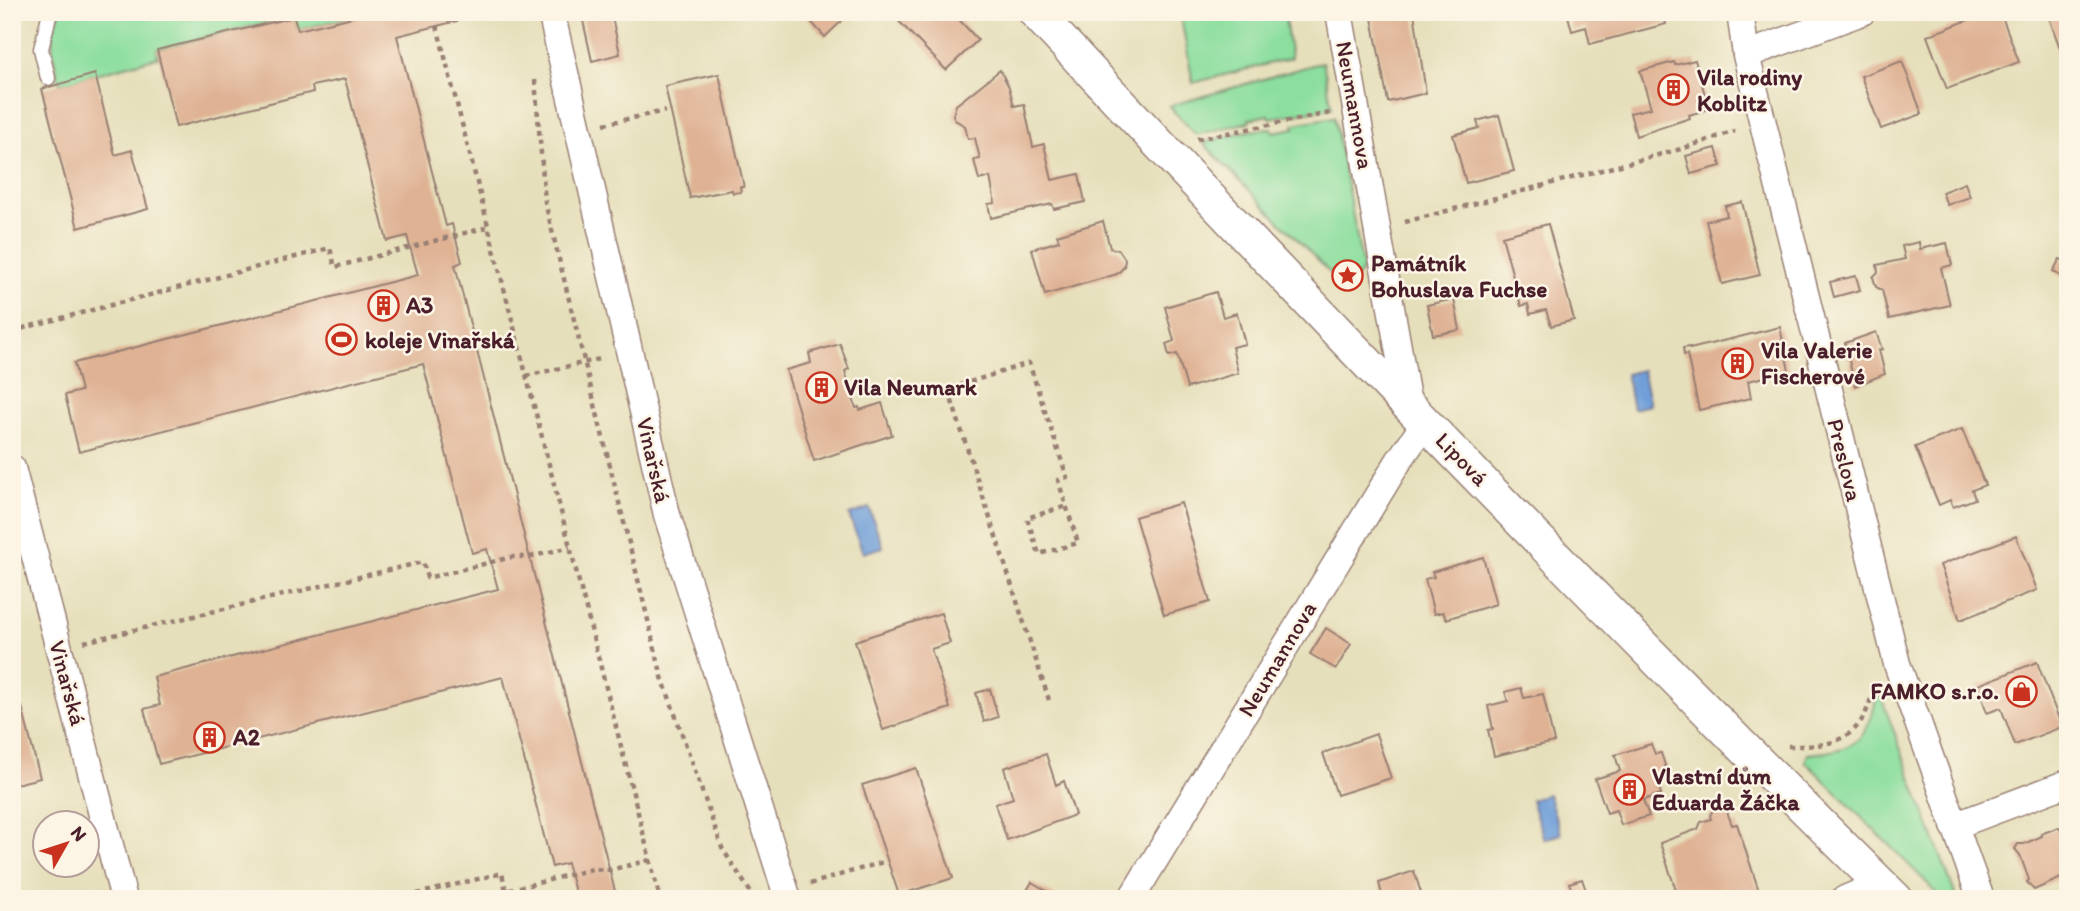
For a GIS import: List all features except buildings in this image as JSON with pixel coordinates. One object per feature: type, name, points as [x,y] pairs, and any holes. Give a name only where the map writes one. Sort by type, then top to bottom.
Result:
[{"type":"street","name":"Vinařská","points":[[551,12],[667,515],[787,895]]},
{"type":"street","name":"Lipová","points":[[1035,12],[1417,413],[1737,743],[1888,892]]},
{"type":"street","name":"Neumannova","points":[[1131,899],[1400,458],[1417,413],[1339,12]]},
{"type":"street","name":"Preslova","points":[[1740,12],[1746,55],[1897,664],[1980,899]]},
{"type":"street","points":[[1746,55],[1862,12]]},
{"type":"street","name":"Vinařská","points":[[12,468],[124,899]]},
{"type":"street","points":[[1954,826],[2068,783]]},
{"type":"street","points":[[1845,899],[1888,892]]},
{"type":"lane","points":[[48,78],[41,49],[50,12]]},
{"type":"path","points":[[437,26],[660,899]]},
{"type":"path","points":[[534,79],[545,202],[662,677],[722,848],[755,899]]},
{"type":"path","points":[[578,129],[665,111]]},
{"type":"path","points":[[1190,141],[1334,112]]},
{"type":"path","points":[[1405,222],[1681,149],[1743,129]]},
{"type":"path","points":[[12,331],[330,248],[335,267],[488,227]]},
{"type":"path","points":[[526,376],[584,363]]},
{"type":"path","points":[[1049,700],[948,389],[1029,363],[1067,477],[1058,480],[1067,506],[1078,543],[1039,554],[1027,518],[1067,506]]},
{"type":"path","points":[[59,648],[423,562],[428,578],[512,557],[570,547]]},
{"type":"path","points":[[1779,746],[1832,744],[1862,722],[1871,702]]},
{"type":"path","points":[[397,899],[502,873],[506,891],[592,869],[610,870],[650,860]]},
{"type":"path","points":[[787,895],[883,862]]},
{"type":"green space","points":[[61,12],[356,12],[357,15],[298,30],[294,16],[157,50],[158,57],[60,84],[53,38],[56,21]]},
{"type":"green space","points":[[1180,12],[1284,12],[1291,58],[1193,83]]},
{"type":"green space","points":[[1323,62],[1332,108],[1270,118],[1269,115],[1196,135],[1169,106]]},
{"type":"green space","points":[[1334,117],[1363,269],[1355,281],[1345,284],[1337,280],[1203,143],[1242,132],[1272,128],[1273,132],[1295,128],[1294,124]]},
{"type":"green space","points":[[1878,689],[1955,894],[1950,899],[1943,899],[1805,761],[1808,754],[1840,749],[1859,738],[1871,719]]},
{"type":"water","points":[[1642,370],[1650,405],[1633,409],[1626,374]]},
{"type":"water","points":[[869,508],[883,547],[863,553],[849,515]]},
{"type":"water","points":[[1548,794],[1561,834],[1544,839],[1531,800]]},
{"type":"place","name":"Vila rodiny Koblitz","points":[[1674,90]]},
{"type":"place","name":"Památník Bohuslava Fuchse","points":[[1348,276]]},
{"type":"place","name":"A3","points":[[383,305]]},
{"type":"place","name":"koleje Vinařská","points":[[342,340]]},
{"type":"place","name":"Vila Valerie Fischerové","points":[[1738,363]]},
{"type":"place","name":"Vila Neumark","points":[[821,387]]},
{"type":"place","name":"FAMKO s.r.o.","points":[[2022,691]]},
{"type":"place","name":"A2","points":[[210,737]]},
{"type":"place","name":"Vlastní dům Eduarda Žáčka","points":[[1629,789]]}]
